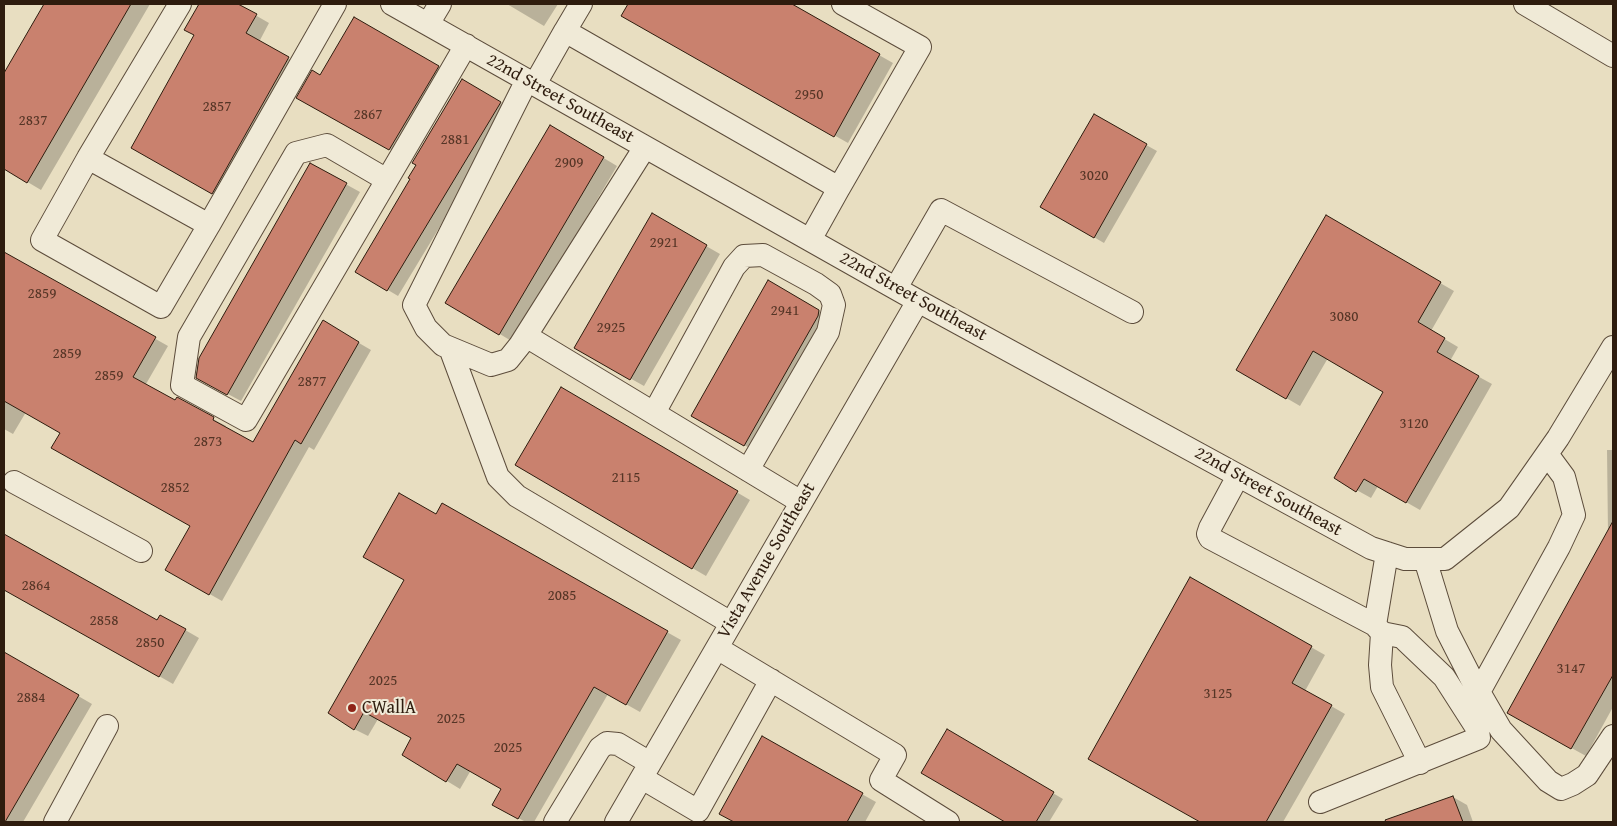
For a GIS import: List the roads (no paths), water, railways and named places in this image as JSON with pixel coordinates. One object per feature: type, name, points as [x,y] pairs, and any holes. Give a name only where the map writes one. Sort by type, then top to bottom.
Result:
[{"type":"street","points":[[180,4],[88,158],[42,240],[161,307],[335,4]]},
{"type":"street","name":"22nd Street Southeast","points":[[392,4],[896,288],[1371,548],[1406,559],[1435,559]]},
{"type":"street","points":[[428,24],[440,4]]},
{"type":"street","points":[[581,4],[531,82],[414,305],[426,328],[443,345],[492,365],[508,360],[526,336],[645,147]]},
{"type":"street","points":[[810,240],[920,47],[843,4]]},
{"type":"street","points":[[1525,4],[1613,56]]},
{"type":"street","points":[[565,31],[840,188]]},
{"type":"street","points":[[387,180],[327,145],[296,153],[189,337],[182,385],[246,420],[466,46]]},
{"type":"street","points":[[88,158],[209,225]]},
{"type":"street","points":[[896,288],[941,210],[1132,312]]},
{"type":"street","points":[[654,413],[734,267],[744,256],[763,255],[816,284],[830,294],[834,305],[828,332],[748,470]]},
{"type":"street","name":"Vista Avenue Southeast","points":[[616,822],[918,300]]},
{"type":"street","points":[[526,336],[801,502]]},
{"type":"street","points":[[450,348],[498,477],[518,496],[731,623]]},
{"type":"street","points":[[1613,348],[1558,438],[1509,508],[1435,559],[1447,631],[1501,730],[1548,781],[1561,789],[1587,775],[1613,736]]},
{"type":"street","points":[[1479,692],[1559,547],[1574,515],[1564,476],[1547,454]]},
{"type":"street","points":[[1238,476],[1210,528],[1208,534],[1210,538],[1378,629],[1402,637],[1444,677],[1479,735],[1479,738],[1476,740],[1320,802]]},
{"type":"street","points":[[7,485],[141,551]]},
{"type":"street","points":[[1387,553],[1378,629],[1382,687],[1420,763]]},
{"type":"street","points":[[717,648],[895,755],[881,780],[948,822]]},
{"type":"street","points":[[556,822],[600,748],[607,743],[618,744],[646,771],[698,811],[771,680]]},
{"type":"street","points":[[55,822],[107,726]]},
{"type":"place","name":"CWallA","points":[[352,708]]}]
